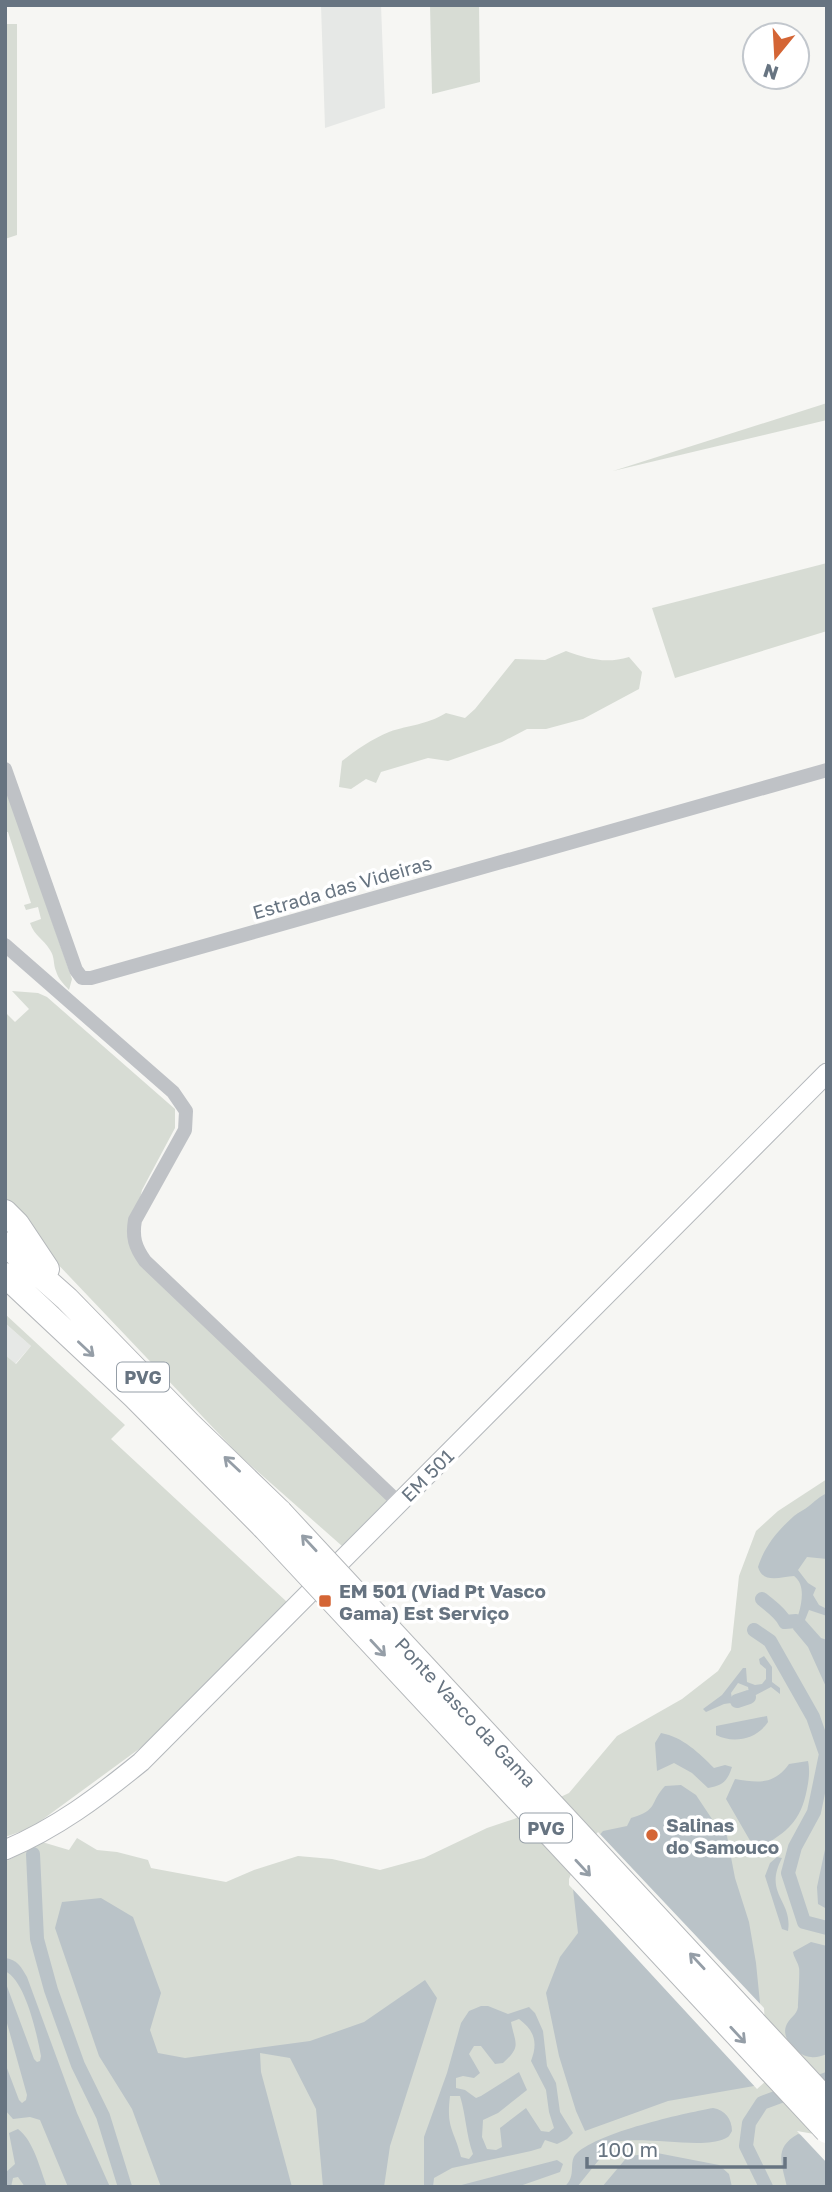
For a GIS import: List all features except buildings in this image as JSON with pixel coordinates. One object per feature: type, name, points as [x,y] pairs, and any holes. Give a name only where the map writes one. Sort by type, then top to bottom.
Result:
[{"type":"highway","points":[[5,1212],[17,1224],[67,1299]]},
{"type":"highway","name":"Ponte Vasco da Gama","points":[[5,1244],[67,1299],[272,1520],[827,2131]]},
{"type":"highway","name":"Ponte Vasco da Gama","points":[[5,1275],[272,1520],[827,2101]]},
{"type":"highway","points":[[5,1282],[36,1303]]},
{"type":"main road","name":"EM 501","points":[[5,1850],[52,1828],[95,1799],[141,1762],[827,1073]]},
{"type":"street","name":"Estrada das Videiras","points":[[5,769],[76,971],[82,978],[91,978],[827,770]]},
{"type":"street","points":[[5,945],[173,1092],[186,1111],[186,1130],[135,1220],[133,1233],[136,1248],[145,1261],[399,1503]]},
{"type":"shaded area","points":[[321,5],[381,5],[385,108],[325,128]]},
{"type":"shaded area","points":[[430,5],[479,5],[480,82],[432,94]]},
{"type":"shaded area","points":[[5,24],[17,24],[17,235],[5,239]]},
{"type":"shaded area","points":[[827,403],[827,420],[613,471]]},
{"type":"shaded area","points":[[827,563],[827,631],[675,678],[652,608]]},
{"type":"shaded area","points":[[566,651],[597,660],[629,657],[642,672],[639,689],[583,719],[546,729],[527,729],[502,742],[448,761],[428,758],[381,772],[376,783],[366,779],[351,789],[339,787],[342,761],[370,741],[446,713],[465,718],[515,659],[545,660]]},
{"type":"shaded area","points":[[5,786],[72,979],[69,990],[57,974],[52,953],[30,923],[41,919],[38,907],[26,910],[24,905],[31,903],[8,832],[5,832]]},
{"type":"shaded area","points":[[12,991],[38,993],[47,997],[175,1109],[175,1128],[142,1190],[135,1220],[136,1248],[399,1503],[350,1553],[240,1456],[51,1257],[5,1204],[5,1012],[15,1022],[29,1009]]},
{"type":"shaded area","points":[[5,1314],[125,1425],[111,1439],[287,1602],[154,1738],[31,1828],[5,1837],[5,1355],[16,1364],[31,1346],[5,1323]]},
{"type":"shaded area","points":[[5,1323],[31,1346],[15,1364],[5,1355]]},
{"type":"shaded area","name":"Salinas do Samouco","points":[[827,1479],[827,2187],[5,2187],[5,1862],[42,1842],[69,1850],[77,1838],[97,1850],[148,1860],[151,1868],[226,1882],[298,1856],[332,1859],[380,1870],[424,1858],[487,1828],[514,1819],[569,1793],[617,1736],[682,1699],[718,1671],[731,1650],[739,1576],[756,1531],[778,1511]]},
{"type":"shaded area","points":[[827,1493],[827,1559],[807,1557],[798,1570],[808,1583],[816,1588],[813,1595],[819,1605],[827,1609],[827,1616],[809,1610],[805,1620],[821,1638],[827,1640],[827,1689],[808,1647],[793,1629],[802,1594],[799,1581],[794,1576],[768,1578],[758,1567],[768,1546],[782,1527]]},
{"type":"shaded area","points":[[764,1656],[772,1667],[772,1682],[780,1688],[780,1694],[771,1687],[750,1698],[748,1687],[738,1683],[731,1693],[732,1699],[738,1702],[724,1704],[706,1712],[703,1709],[722,1695],[743,1668],[746,1668],[747,1682],[762,1684],[766,1679],[766,1669],[759,1659]]},
{"type":"shaded area","points":[[767,1716],[768,1722],[751,1736],[730,1739],[716,1735],[716,1726]]},
{"type":"shaded area","points":[[661,1733],[683,1742],[714,1768],[725,1765],[732,1767],[726,1779],[721,1784],[708,1788],[692,1773],[674,1763],[657,1771],[655,1743]]},
{"type":"shaded area","points":[[808,1761],[807,1789],[800,1811],[783,1833],[756,1851],[726,1799],[735,1779],[765,1781],[777,1776],[789,1764]]},
{"type":"shaded area","points":[[681,1785],[696,1795],[716,1825],[726,1831],[735,1878],[749,1922],[756,1963],[764,2079],[754,2086],[668,2101],[585,2131],[559,2056],[546,1993],[560,1957],[578,1933],[572,1880],[584,1853],[603,1831],[627,1826],[631,1818],[650,1809],[665,1786]]},
{"type":"shaded area","points":[[827,1840],[827,1909],[818,1904],[817,1887]]},
{"type":"shaded area","points":[[777,1857],[782,1858],[776,1880],[788,1920],[788,1931],[782,1929],[765,1876],[770,1863]]},
{"type":"shaded area","points":[[101,1898],[133,1917],[161,1993],[150,2030],[158,2053],[185,2058],[310,2041],[364,2022],[425,1980],[437,1998],[390,2146],[384,2187],[323,2187],[316,2109],[290,2058],[260,2053],[261,2072],[292,2187],[161,2187],[132,2109],[99,2056],[55,1928],[62,1902]]},
{"type":"shaded area","points":[[811,1942],[827,1946],[827,2054],[815,2057],[806,2056],[796,2050],[788,2041],[785,2031],[798,2007],[799,1970],[793,1952]]},
{"type":"shaded area","points":[[5,1958],[16,1962],[27,1977],[77,2113],[110,2187],[68,2187],[40,2120],[30,2117],[13,2119],[5,2110],[5,2063],[22,2103],[27,2095],[5,2016],[5,1981],[34,2059],[40,2061],[41,2056],[25,1997],[5,1971]]},
{"type":"shaded area","points":[[488,2006],[508,2014],[529,2007],[535,2013],[543,2031],[547,2066],[556,2083],[560,2112],[573,2133],[557,2144],[545,2140],[541,2148],[452,2168],[434,2178],[433,2187],[424,2187],[424,2137],[447,2073],[461,2023],[469,2011]],"holes":[[[519,2019],[529,2028],[534,2038],[531,2061],[546,2090],[554,2128],[549,2132],[541,2131],[526,2108],[500,2128],[502,2147],[496,2150],[487,2149],[482,2137],[483,2120],[498,2113],[527,2090],[519,2072],[476,2098],[465,2090],[456,2088],[456,2078],[474,2078],[480,2073],[469,2054],[474,2046],[481,2046],[495,2064],[503,2063],[513,2053],[516,2044],[511,2022]],[[450,2096],[460,2096],[473,2154],[469,2159],[461,2157],[451,2128]]]},
{"type":"shaded area","points":[[713,2108],[724,2113],[729,2119],[732,2131],[727,2138],[702,2143],[642,2140],[616,2142],[577,2187],[564,2187],[571,2178],[574,2157],[588,2145],[642,2125]]},
{"type":"shaded area","points":[[827,2128],[827,2187],[787,2187],[781,2157],[785,2145],[798,2134],[815,2138]]},
{"type":"shaded area","points":[[18,2129],[32,2148],[47,2187],[25,2187],[18,2177],[13,2178],[11,2187],[5,2187],[5,2173],[15,2164],[9,2133]]},
{"type":"shaded area","points":[[657,2153],[719,2165],[729,2174],[732,2187],[602,2187],[628,2156]]},
{"type":"shaded area","points":[[557,2160],[563,2164],[560,2172],[517,2187],[454,2187]]},
{"type":"pier","points":[[598,1832],[764,2008],[768,2079],[757,2089],[569,1885],[581,1852]]},
{"type":"pier","points":[[827,2124],[827,2163],[797,2131],[814,2134]]},
{"type":"waterway","points":[[762,1599],[778,1612],[785,1622],[796,1621]]},
{"type":"waterway","points":[[754,1630],[770,1641],[813,1717],[826,1754],[814,1812],[795,1847],[788,1873],[804,1922],[827,1928]]},
{"type":"waterway","points":[[737,1701],[749,1697]]},
{"type":"waterway","points":[[33,1854],[37,1939],[51,1990],[78,2065],[103,2116],[125,2187]]},
{"type":"waterway","points":[[766,2187],[746,2146],[749,2123],[762,2103],[827,2079]]},
{"type":"place","name":"EM 501 (Viad Pt Vasco Gama) Est Serviço","points":[[325,1601]]},
{"type":"place","name":"Salinas do Samouco","points":[[652,1835]]}]
